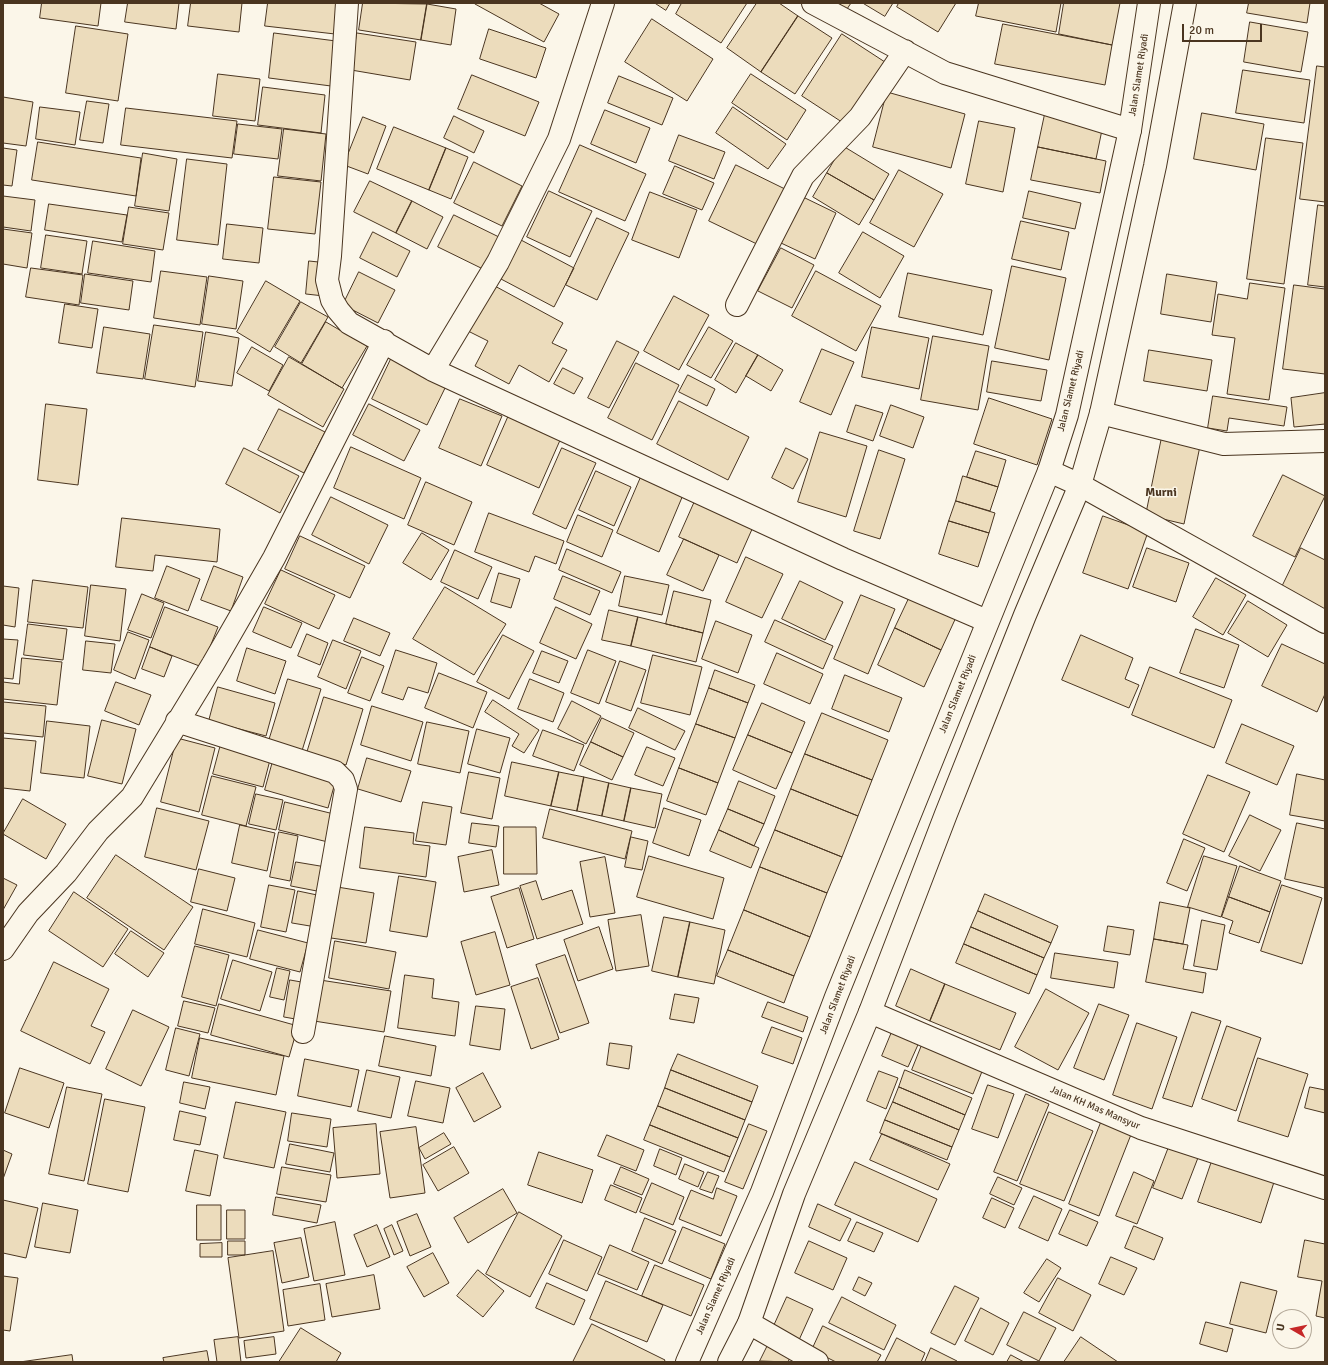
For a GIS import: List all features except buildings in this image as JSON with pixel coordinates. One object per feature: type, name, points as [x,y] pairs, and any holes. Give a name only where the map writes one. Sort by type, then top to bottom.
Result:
[{"type":"street","points":[[347,3],[330,256],[327,280],[332,300],[349,323],[384,341],[433,370],[843,559],[987,621]]},
{"type":"street","points":[[433,370],[498,262],[559,139],[603,3]]},
{"type":"street","points":[[813,3],[905,51],[945,74],[1130,130]]},
{"type":"street","name":"Jalan Slamet Riyadi","points":[[687,1362],[762,1192],[839,990],[987,621],[1049,471],[1067,415],[1130,130],[1150,3]]},
{"type":"street","points":[[729,1362],[749,1324],[794,1194],[870,1012],[946,814],[1080,485],[1101,413],[1155,166],[1185,3]]},
{"type":"street","points":[[737,305],[803,176],[860,117],[905,51]]},
{"type":"street","points":[[3,948],[28,913],[66,873],[98,831],[132,797],[213,664],[274,558],[384,341]]},
{"type":"street","points":[[1101,413],[1224,444],[1325,440]]},
{"type":"street","points":[[1049,471],[1080,485],[1325,622]]},
{"type":"street","points":[[177,721],[335,772],[343,780],[346,789],[303,1032]]},
{"type":"street","name":"Jalan KH Mas Mansyur","points":[[870,1012],[1141,1128],[1325,1188]]},
{"type":"street","points":[[749,1324],[817,1362]]},
{"type":"district","name":"Murni","points":[[1161,493]]}]
